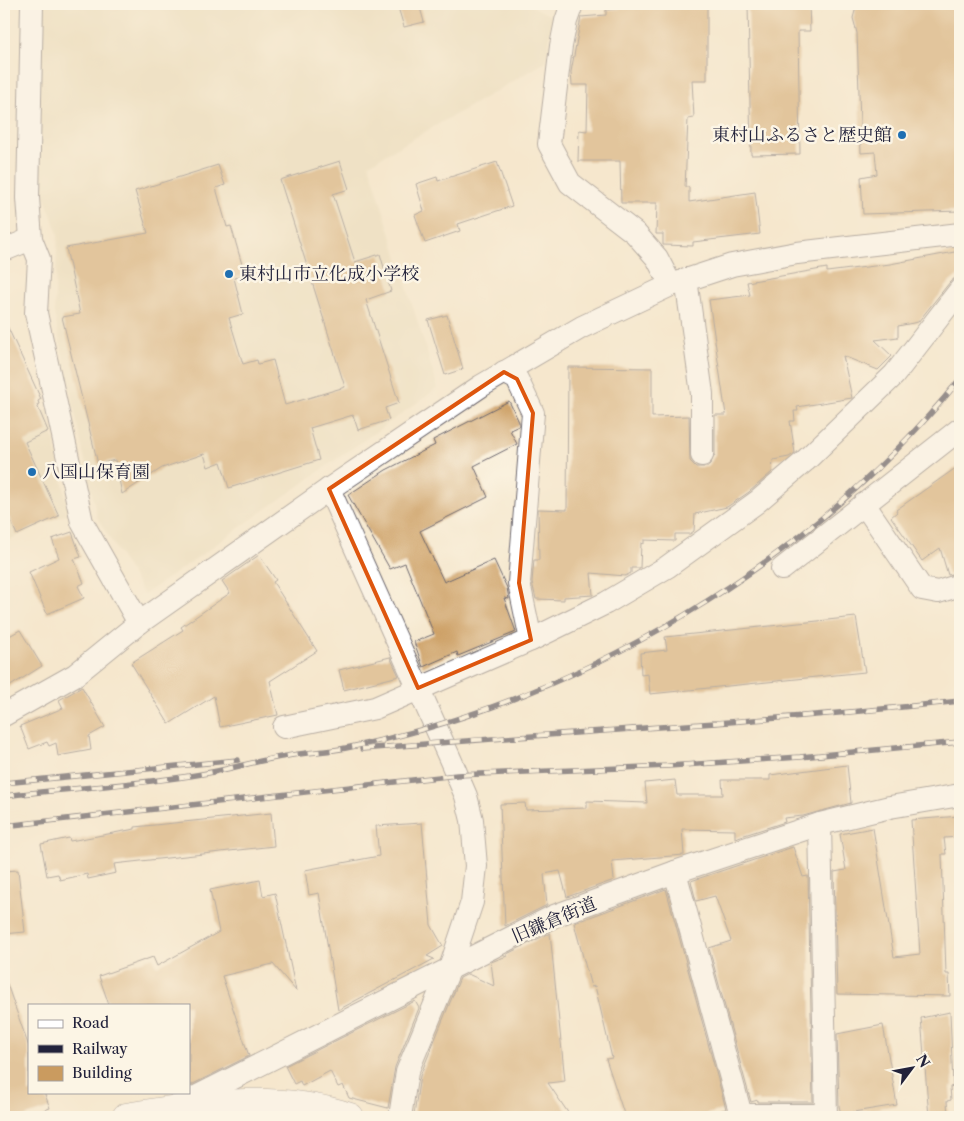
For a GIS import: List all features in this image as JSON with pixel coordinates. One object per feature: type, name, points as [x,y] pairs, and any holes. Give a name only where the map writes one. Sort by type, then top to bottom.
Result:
[{"type":"street","points":[[32,4],[28,198],[31,239],[39,260],[36,313],[82,522],[139,623]]},
{"type":"street","points":[[572,4],[561,46],[549,144],[570,183],[634,233],[678,282],[702,394],[702,455]]},
{"type":"street","points":[[4,715],[75,675],[139,623],[329,489],[504,372],[582,326],[678,282],[732,265],[797,253],[960,234]]},
{"type":"street","points":[[4,250],[31,239]]},
{"type":"street","points":[[284,727],[375,708],[531,640],[606,603],[667,567],[757,502],[805,461],[894,375],[960,290]]},
{"type":"street","points":[[504,372],[517,379],[533,413],[519,583],[531,640]]},
{"type":"street","points":[[782,569],[960,429]]},
{"type":"street","points":[[329,489],[466,796],[472,820],[476,866],[472,902],[450,968],[407,1072],[400,1117]]},
{"type":"street","points":[[864,504],[922,589],[938,592],[960,585]]},
{"type":"street","name":"旧鎌倉街道","points":[[172,1109],[554,916],[675,872],[820,824],[960,795]]},
{"type":"street","points":[[675,872],[741,1115],[826,1116],[820,824]]},
{"type":"street","points":[[126,1117],[172,1109],[241,1110],[287,1104],[350,1117]]},
{"type":"highlighted area","points":[[504,372],[517,379],[533,413],[519,583],[531,640],[418,688],[329,489]]},
{"type":"shaded area","name":"東村山市立化成小学校","points":[[40,4],[528,4],[553,17],[546,62],[369,164],[438,388],[144,595],[97,517],[54,313],[58,234],[40,183]]},
{"type":"shaded area","name":"八国山保育園","points":[[48,410],[69,513],[4,542],[4,430]]},
{"type":"building","points":[[397,4],[419,4],[424,22],[404,27]]},
{"type":"building","points":[[658,4],[707,4],[707,80],[692,80],[694,118],[688,119],[685,187],[689,187],[689,202],[755,192],[760,234],[693,242],[693,246],[663,245],[663,234],[656,234],[657,203],[621,203],[620,161],[578,161],[579,130],[587,131],[588,85],[572,85],[571,72],[581,17],[606,15],[606,10]]},
{"type":"building","points":[[748,4],[809,4],[810,31],[798,31],[800,154],[751,155]]},
{"type":"building","name":"東村山ふるさと歴史館","points":[[857,4],[960,4],[960,211],[863,214],[861,177],[877,174],[875,152],[861,153],[857,33],[853,18]]},
{"type":"building","points":[[340,161],[349,189],[333,194],[355,262],[380,254],[391,291],[366,300],[399,403],[385,408],[389,420],[358,430],[353,415],[310,428],[319,460],[229,488],[221,462],[208,467],[204,454],[162,468],[122,494],[115,460],[98,464],[62,317],[80,314],[66,248],[148,233],[135,191],[218,165],[225,185],[216,188],[227,227],[231,226],[245,275],[234,278],[243,314],[229,318],[243,364],[257,360],[258,364],[273,360],[285,405],[345,387],[280,180]]},
{"type":"building","points":[[497,162],[512,206],[458,224],[460,231],[425,243],[415,215],[424,211],[416,184],[437,177],[438,181]]},
{"type":"building","points":[[960,251],[960,274],[950,282],[918,322],[898,326],[898,337],[875,340],[892,356],[878,370],[843,356],[852,398],[797,407],[798,411],[794,411],[795,421],[790,421],[795,453],[789,457],[773,460],[772,472],[749,492],[727,507],[695,514],[694,531],[690,534],[675,534],[675,541],[644,540],[644,544],[641,543],[640,568],[631,568],[631,573],[625,576],[591,573],[593,595],[564,597],[564,600],[536,599],[532,582],[534,560],[539,560],[538,509],[567,510],[568,367],[652,368],[652,417],[689,416],[690,461],[696,467],[708,467],[715,455],[715,415],[726,415],[709,300],[750,295],[747,282],[827,268],[827,272],[890,264]]},
{"type":"building","points":[[447,315],[463,369],[445,375],[428,320]]},
{"type":"building","name":"八国山保育園","points":[[4,319],[41,399],[37,405],[48,431],[25,442],[59,516],[17,535],[4,506]]},
{"type":"building","points":[[509,401],[519,422],[519,426],[510,430],[517,444],[474,466],[488,497],[420,531],[444,582],[494,560],[507,588],[509,599],[504,598],[516,632],[458,656],[457,652],[423,667],[414,642],[434,634],[405,563],[390,569],[348,495],[386,470],[435,445],[433,440]]},
{"type":"building","points":[[960,465],[960,572],[948,575],[940,548],[922,561],[891,517],[897,512],[896,510]]},
{"type":"building","points":[[72,532],[81,557],[74,559],[84,583],[78,586],[84,598],[47,614],[29,572],[59,558],[52,539]]},
{"type":"building","points":[[259,555],[276,580],[273,582],[317,651],[270,681],[278,715],[220,727],[214,696],[169,724],[131,663],[183,630],[181,627],[230,593],[222,581]]},
{"type":"building","points":[[856,617],[865,672],[650,694],[648,674],[641,675],[640,653],[667,650],[665,637]]},
{"type":"building","points":[[20,630],[42,666],[4,690],[4,639]]},
{"type":"building","points":[[390,657],[399,676],[344,690],[339,670]]},
{"type":"building","points":[[82,687],[105,727],[89,736],[91,750],[58,756],[56,743],[49,746],[47,742],[29,749],[20,726],[63,708],[59,700]]},
{"type":"building","points":[[847,765],[851,803],[803,816],[784,818],[785,822],[735,838],[735,830],[682,829],[684,855],[612,861],[614,880],[567,897],[560,871],[544,874],[547,905],[505,926],[500,804],[525,803],[526,810],[587,808],[587,801],[647,803],[645,783],[675,780],[677,795],[723,795],[722,780],[770,780],[770,775]]},
{"type":"building","points":[[271,813],[274,846],[114,864],[116,873],[88,879],[87,874],[60,880],[58,874],[47,876],[41,844],[69,838],[70,841],[135,829],[135,827]]},
{"type":"building","points":[[960,816],[960,837],[944,838],[946,854],[942,854],[946,974],[949,974],[950,996],[837,994],[834,872],[846,870],[840,834],[873,828],[894,957],[920,954],[911,820]]},
{"type":"building","points":[[422,823],[431,925],[443,946],[427,956],[434,959],[338,1010],[319,893],[309,895],[305,870],[379,856],[376,826]]},
{"type":"building","points":[[793,847],[803,877],[808,876],[813,1102],[758,1102],[758,1100],[751,1102],[709,948],[731,941],[715,896],[696,901],[691,881]]},
{"type":"building","points":[[18,870],[25,932],[4,934],[4,871]]},
{"type":"building","points":[[260,880],[263,896],[275,893],[296,991],[273,964],[222,976],[249,1056],[190,1086],[190,1004],[109,1004],[99,976],[153,957],[157,966],[219,932],[210,890]]},
{"type":"building","points":[[666,889],[726,1109],[696,1117],[625,1117],[606,1059],[612,1058],[595,986],[591,987],[574,923]]},
{"type":"building","points":[[550,933],[565,1081],[548,1083],[571,1117],[424,1117],[414,1115],[420,1076],[460,978],[468,974],[494,986],[491,962],[507,956],[507,954]]},
{"type":"building","points":[[4,984],[7,984],[28,1044],[28,1094],[45,1094],[50,1108],[24,1117],[8,1117],[4,1104]]},
{"type":"building","points":[[415,1001],[419,1008],[395,1067],[388,1108],[349,1098],[343,1085],[338,1087],[330,1071],[302,1086],[300,1081],[294,1084],[285,1066]]},
{"type":"building","points":[[950,1012],[953,1086],[950,1087],[951,1100],[947,1101],[948,1117],[929,1117],[921,1018]]},
{"type":"building","points":[[883,1025],[897,1105],[841,1114],[839,1106],[837,1034]]},
{"type":"railway","points":[[4,796],[178,778],[276,758],[346,748],[433,726],[519,697],[603,659],[684,615],[761,565],[834,508],[900,446],[960,379]]},
{"type":"railway","points":[[362,749],[811,715],[960,701]]},
{"type":"railway","points":[[4,826],[457,775],[669,766],[800,757],[960,742]]},
{"type":"railway","points":[[4,783],[238,760]]},
{"type":"place","name":"東村山ふるさと歴史館","points":[[902,135]]},
{"type":"place","name":"東村山市立化成小学校","points":[[229,274]]},
{"type":"place","name":"八国山保育園","points":[[32,472]]}]
